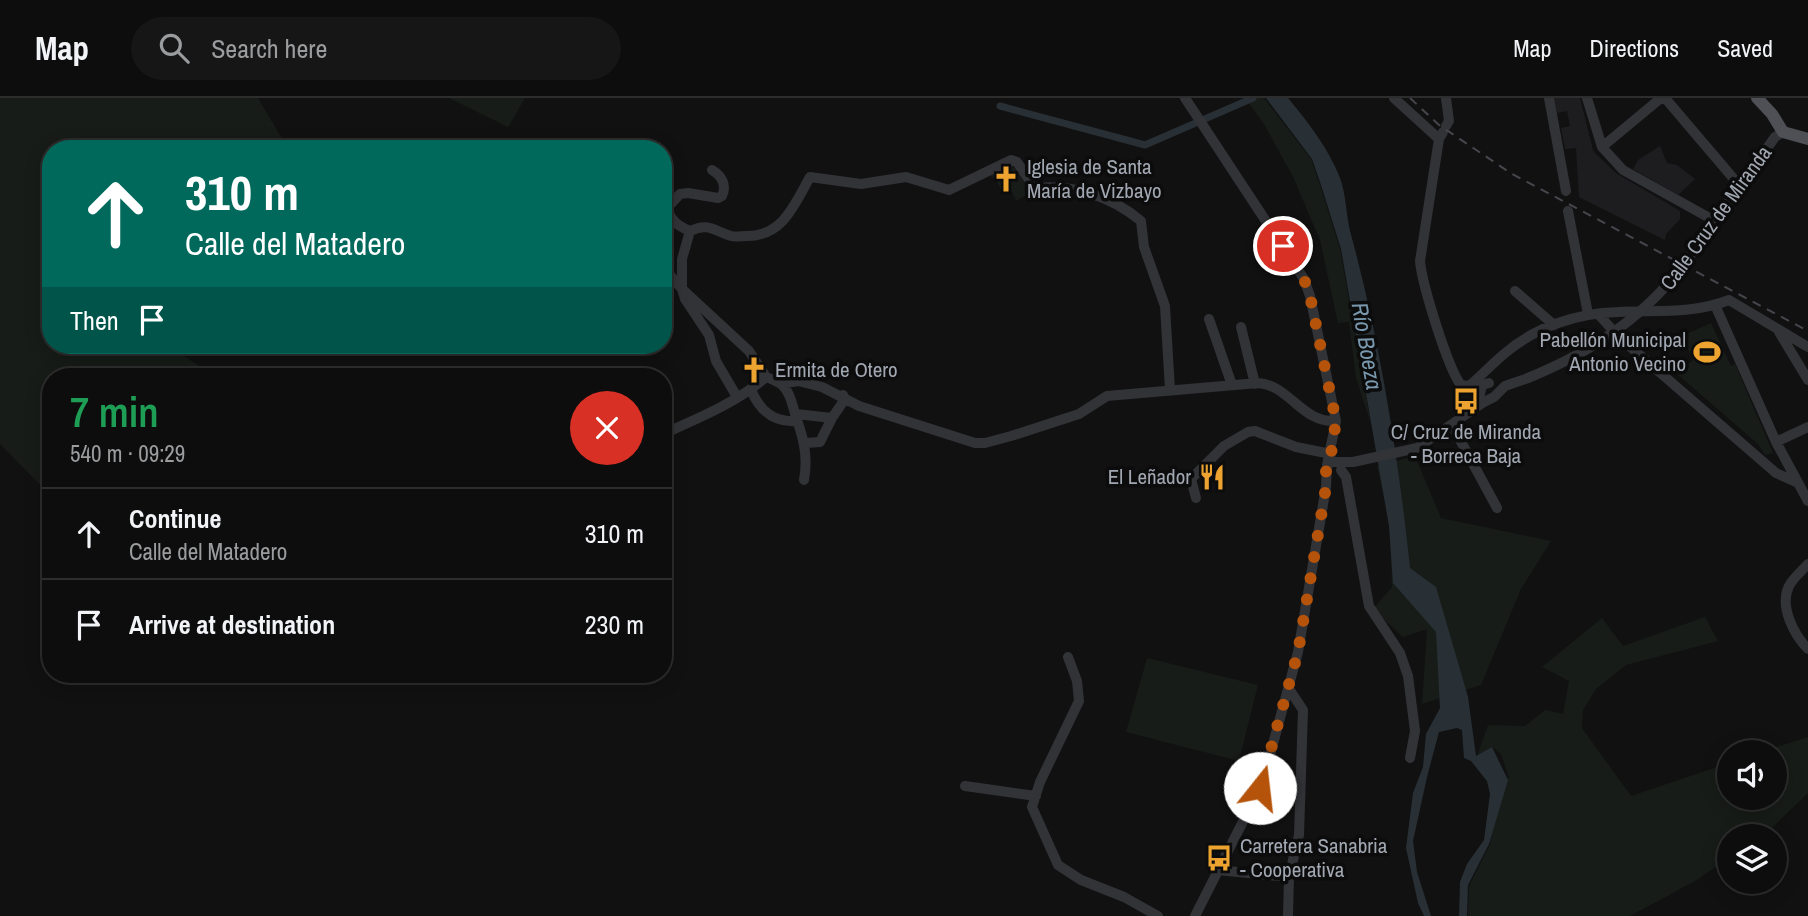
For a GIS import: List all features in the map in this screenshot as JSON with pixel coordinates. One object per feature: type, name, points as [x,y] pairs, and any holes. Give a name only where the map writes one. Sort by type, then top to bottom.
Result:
[{"type":"main road","points":[[1756,98],[1785,128],[1808,139]]},
{"type":"main road","points":[[1785,128],[1808,129]]},
{"type":"street","points":[[1185,98],[1304,279],[1310,296],[1336,421],[1338,468],[1369,606],[1400,653],[1408,676],[1415,731],[1410,758]]},
{"type":"street","points":[[1394,98],[1443,132]]},
{"type":"street","points":[[1446,98],[1449,121],[1443,132],[1420,261],[1423,280],[1456,378],[1461,385],[1494,397],[1493,384],[1520,341],[1554,325],[1593,314],[1651,312],[1715,305],[1729,300],[1808,347]]},
{"type":"street","points":[[1549,98],[1566,191]]},
{"type":"street","points":[[1587,98],[1602,147],[1623,170],[1715,221]]},
{"type":"street","points":[[1602,147],[1663,98],[1740,185]]},
{"type":"street","name":"Calle Cruz de Miranda","points":[[1493,384],[1528,378],[1574,358],[1631,321],[1657,298],[1775,136],[1785,128]]},
{"type":"street","points":[[672,219],[679,227],[690,231],[704,226],[731,236],[755,236],[772,232],[785,222],[810,177],[861,184],[906,177],[949,190],[1011,160],[1017,162],[1035,188],[1085,190],[1124,206],[1141,221],[1144,247],[1165,306],[1170,390]]},
{"type":"street","points":[[672,203],[680,194],[718,198],[722,196],[725,189],[723,183],[712,170]]},
{"type":"street","points":[[1568,211],[1593,314],[1776,473],[1796,482]]},
{"type":"street","points":[[690,231],[682,258],[682,289],[690,310],[709,335],[716,361],[737,397]]},
{"type":"street","points":[[672,277],[750,351],[766,377],[781,384],[787,391],[805,443],[807,465],[804,480]]},
{"type":"street","points":[[1515,291],[1554,325]]},
{"type":"street","points":[[1715,305],[1776,442],[1808,502]]},
{"type":"street","points":[[1209,319],[1232,385]]},
{"type":"street","points":[[1241,327],[1255,384]]},
{"type":"street","points":[[1778,330],[1808,380]]},
{"type":"street","points":[[672,430],[703,417],[751,390],[766,377]]},
{"type":"street","points":[[781,384],[793,381],[822,387],[859,407],[943,431],[962,441],[985,443],[1079,414],[1107,396],[1232,385],[1266,384],[1279,390],[1318,420],[1336,421]]},
{"type":"street","points":[[1196,498],[1191,479],[1224,446],[1248,432],[1255,431],[1296,447],[1338,468],[1417,448],[1467,414],[1482,385],[1493,384]]},
{"type":"street","points":[[751,390],[776,420],[784,422],[832,418]]},
{"type":"street","points":[[805,443],[820,442],[844,397]]},
{"type":"street","points":[[1452,425],[1497,508]]},
{"type":"street","points":[[1776,442],[1807,429]]},
{"type":"street","points":[[1195,916],[1260,788],[1295,696],[1298,652],[1326,487],[1338,468]]},
{"type":"street","points":[[1808,564],[1788,587],[1787,615],[1800,641],[1808,649]]},
{"type":"street","points":[[1068,657],[1077,681],[1079,701],[1040,782],[1032,807],[1058,865],[1080,880],[1124,897],[1158,916]]},
{"type":"street","points":[[1288,916],[1289,877],[1299,835],[1303,726],[1303,710],[1295,696]]},
{"type":"street","points":[[965,786],[1036,796]]},
{"type":"street","points":[[1219,866],[1289,877]]},
{"type":"shaded area","points":[[0,98],[258,98],[283,140],[42,140],[42,354],[181,354],[203,368],[42,368],[42,487],[0,444]]},
{"type":"shaded area","points":[[449,98],[525,98],[508,127]]},
{"type":"shaded area","points":[[1245,98],[1264,98],[1311,159],[1340,249],[1371,424],[1356,378],[1349,322],[1338,323],[1320,240],[1293,177],[1264,124]]},
{"type":"shaded area","points":[[1554,98],[1580,98],[1596,154],[1616,173],[1680,211],[1680,219],[1666,234],[1665,240],[1579,197],[1576,148],[1565,149],[1561,128],[1570,126],[1567,111],[1557,113]]},
{"type":"shaded area","points":[[1660,146],[1667,163],[1677,165],[1695,179],[1678,195],[1633,169],[1638,160]]},
{"type":"shaded area","points":[[1010,162],[1033,191],[1016,201],[1011,190],[1004,194],[995,179],[990,176]]},
{"type":"shaded area","points":[[1711,323],[1731,366],[1735,364],[1773,453],[1765,455],[1758,444],[1676,373],[1693,360],[1682,336]]},
{"type":"shaded area","points":[[1415,456],[1441,518],[1551,541],[1521,589],[1481,685],[1422,704],[1427,629],[1403,637],[1373,609],[1392,587],[1390,524],[1377,466]]},
{"type":"shaded area","points":[[1705,617],[1718,641],[1626,665],[1596,689],[1583,710],[1582,728],[1631,796],[1717,767],[1717,810],[1787,810],[1787,744],[1808,737],[1808,793],[1776,824],[1717,824],[1717,866],[1630,916],[1468,916],[1469,886],[1490,844],[1501,784],[1509,778],[1501,754],[1492,747],[1477,756],[1488,725],[1525,726],[1545,710],[1563,714],[1569,681],[1542,667],[1602,618],[1623,646]]},
{"type":"shaded area","points":[[1147,658],[1258,685],[1239,761],[1126,732]]},
{"type":"water","name":"Río Boeza","points":[[1266,98],[1288,98],[1324,146],[1340,178],[1387,398],[1410,568],[1436,587],[1468,697],[1476,756],[1492,747],[1508,780],[1489,844],[1468,885],[1467,916],[1459,916],[1460,882],[1467,864],[1484,840],[1490,794],[1487,781],[1471,761],[1464,758],[1462,730],[1457,728],[1439,732],[1413,841],[1417,872],[1431,916],[1424,916],[1418,903],[1406,848],[1413,793],[1423,767],[1426,734],[1440,708],[1436,632],[1393,583],[1389,526],[1341,249],[1312,159]]},
{"type":"waterway","points":[[1000,106],[1145,145],[1253,98]]},
{"type":"railway","points":[[1410,98],[1439,125],[1512,174],[1808,331]]},
{"type":"place","name":"Iglesia de Santa María de Vizbayo","points":[[1006,179]]},
{"type":"place","name":"Pabellón Municipal Antonio Vecino","points":[[1707,352]]},
{"type":"place","name":"Ermita de Otero","points":[[754,370]]},
{"type":"place","name":"C/ Cruz de Miranda - Borreca Baja","points":[[1466,401]]},
{"type":"place","name":"El Leñador","points":[[1212,477]]},
{"type":"place","name":"Carretera Sanabria - Cooperativa","points":[[1219,858]]},
{"type":"route","points":[[1260,788],[1298,652],[1326,487],[1326,468],[1336,421],[1310,296],[1304,279],[1283,246]]}]
